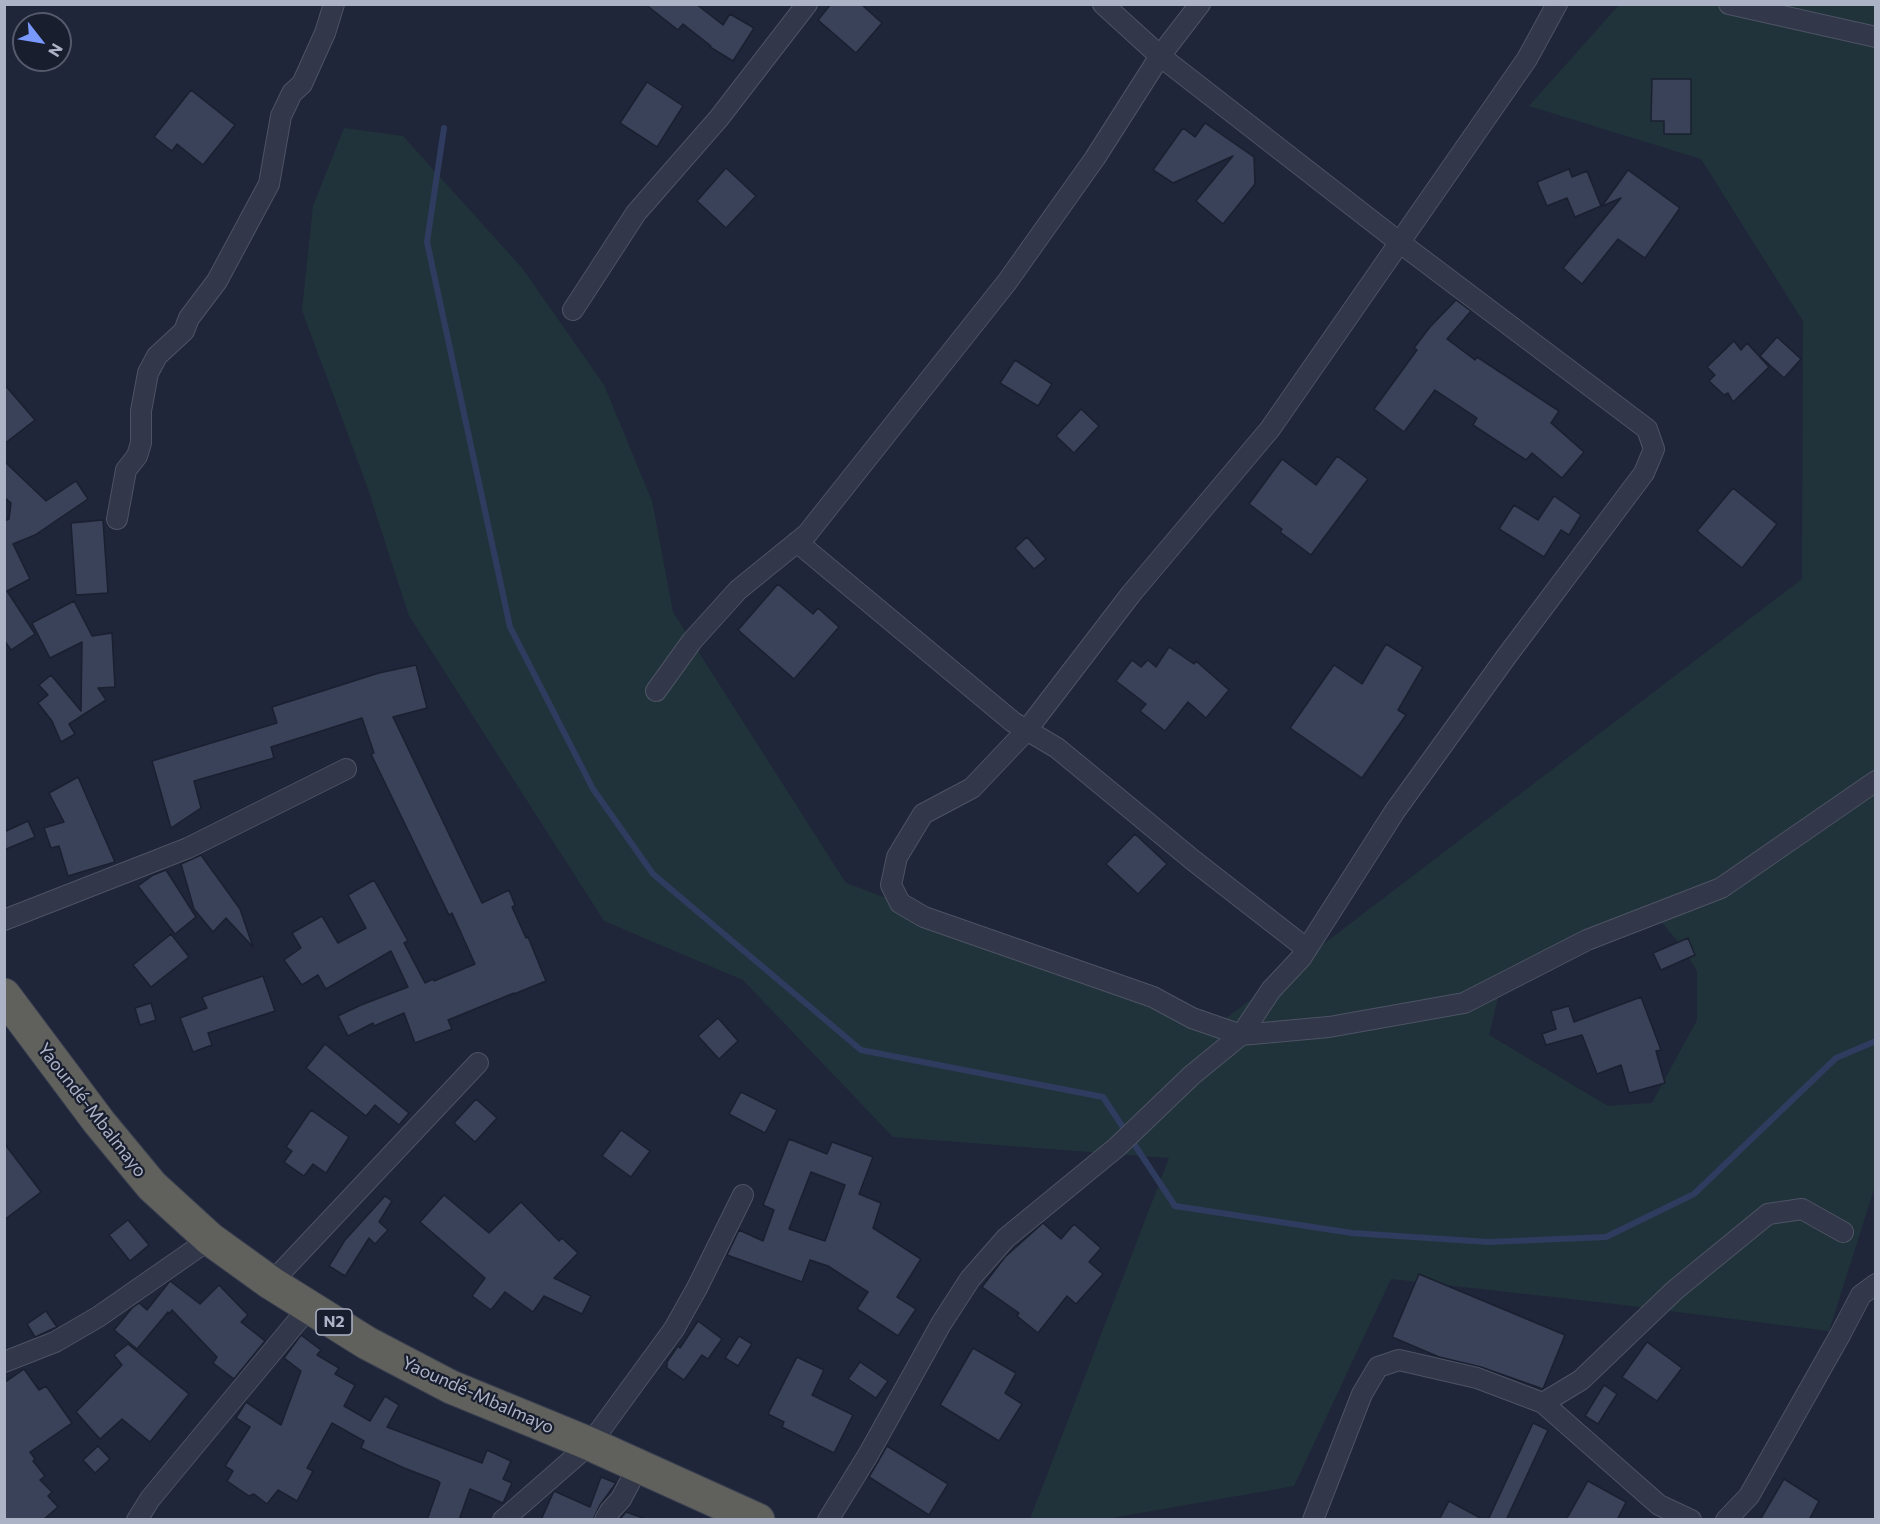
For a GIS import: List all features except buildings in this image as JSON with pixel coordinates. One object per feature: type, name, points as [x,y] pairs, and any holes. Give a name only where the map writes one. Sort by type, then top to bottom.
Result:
[{"type":"highway","name":"Yaoundé-Mbalmayo","points":[[4,995],[99,1122],[152,1186],[210,1239],[271,1284],[367,1343],[452,1387],[590,1444],[758,1520]]},
{"type":"street","points":[[117,519],[126,470],[137,456],[141,442],[141,411],[148,373],[157,356],[183,331],[189,318],[217,281],[269,184],[281,116],[292,93],[302,84],[325,33],[334,4]]},
{"type":"street","points":[[573,310],[636,213],[719,118],[807,4]]},
{"type":"street","points":[[828,1520],[868,1455],[940,1324],[970,1279],[1006,1238],[1117,1147],[1192,1075],[1241,1035],[1271,990],[1307,949],[1395,811],[1506,657],[1644,473],[1654,449],[1647,429],[1399,242],[1160,56],[1103,4]]},
{"type":"street","points":[[656,691],[692,641],[738,590],[807,534],[1006,282],[1095,158],[1160,56],[1200,4]]},
{"type":"street","points":[[1557,4],[1527,59],[1270,429],[1131,594],[1026,731],[972,788],[923,814],[897,857],[891,885],[900,903],[924,917],[1153,997],[1192,1018],[1241,1035],[1329,1027],[1464,1003],[1587,940],[1721,888],[1875,781]]},
{"type":"street","points":[[1729,4],[1875,37]]},
{"type":"street","points":[[797,542],[1013,722],[1057,748],[1194,861],[1307,949]]},
{"type":"street","points":[[4,920],[188,848],[346,769]]},
{"type":"street","points":[[271,1284],[478,1063]]},
{"type":"street","points":[[503,1520],[590,1444],[674,1329],[743,1195]]},
{"type":"street","points":[[1543,1403],[1581,1380],[1675,1290],[1768,1214],[1802,1209],[1843,1232]]},
{"type":"street","points":[[4,1362],[55,1342],[98,1317],[210,1239]]},
{"type":"street","points":[[1726,1520],[1749,1496],[1861,1295],[1875,1284]]},
{"type":"street","points":[[137,1520],[150,1499],[310,1306]]},
{"type":"street","points":[[1313,1520],[1362,1394],[1378,1367],[1399,1360],[1477,1378],[1543,1403],[1659,1505],[1691,1520]]},
{"type":"street","points":[[605,1520],[609,1511],[621,1499],[638,1467]]},
{"type":"shaded area","points":[[1619,5],[1875,5],[1876,1183],[1829,1331],[1391,1279],[1294,1486],[1106,1519],[1030,1519],[1169,1158],[893,1137],[743,980],[604,921],[409,616],[367,486],[302,310],[313,206],[344,128],[403,136],[522,268],[604,385],[652,501],[673,612],[846,883],[1220,1023],[1802,579],[1803,321],[1701,159],[1529,106]],"holes":[[[1650,909],[1681,945],[1697,971],[1697,1020],[1652,1103],[1608,1106],[1489,1035],[1505,969]]]},
{"type":"waterway","points":[[444,128],[427,242],[510,627],[593,789],[653,874],[861,1050],[1103,1097],[1175,1206],[1352,1233],[1489,1242],[1606,1237],[1694,1194],[1836,1058],[1876,1041]]}]
